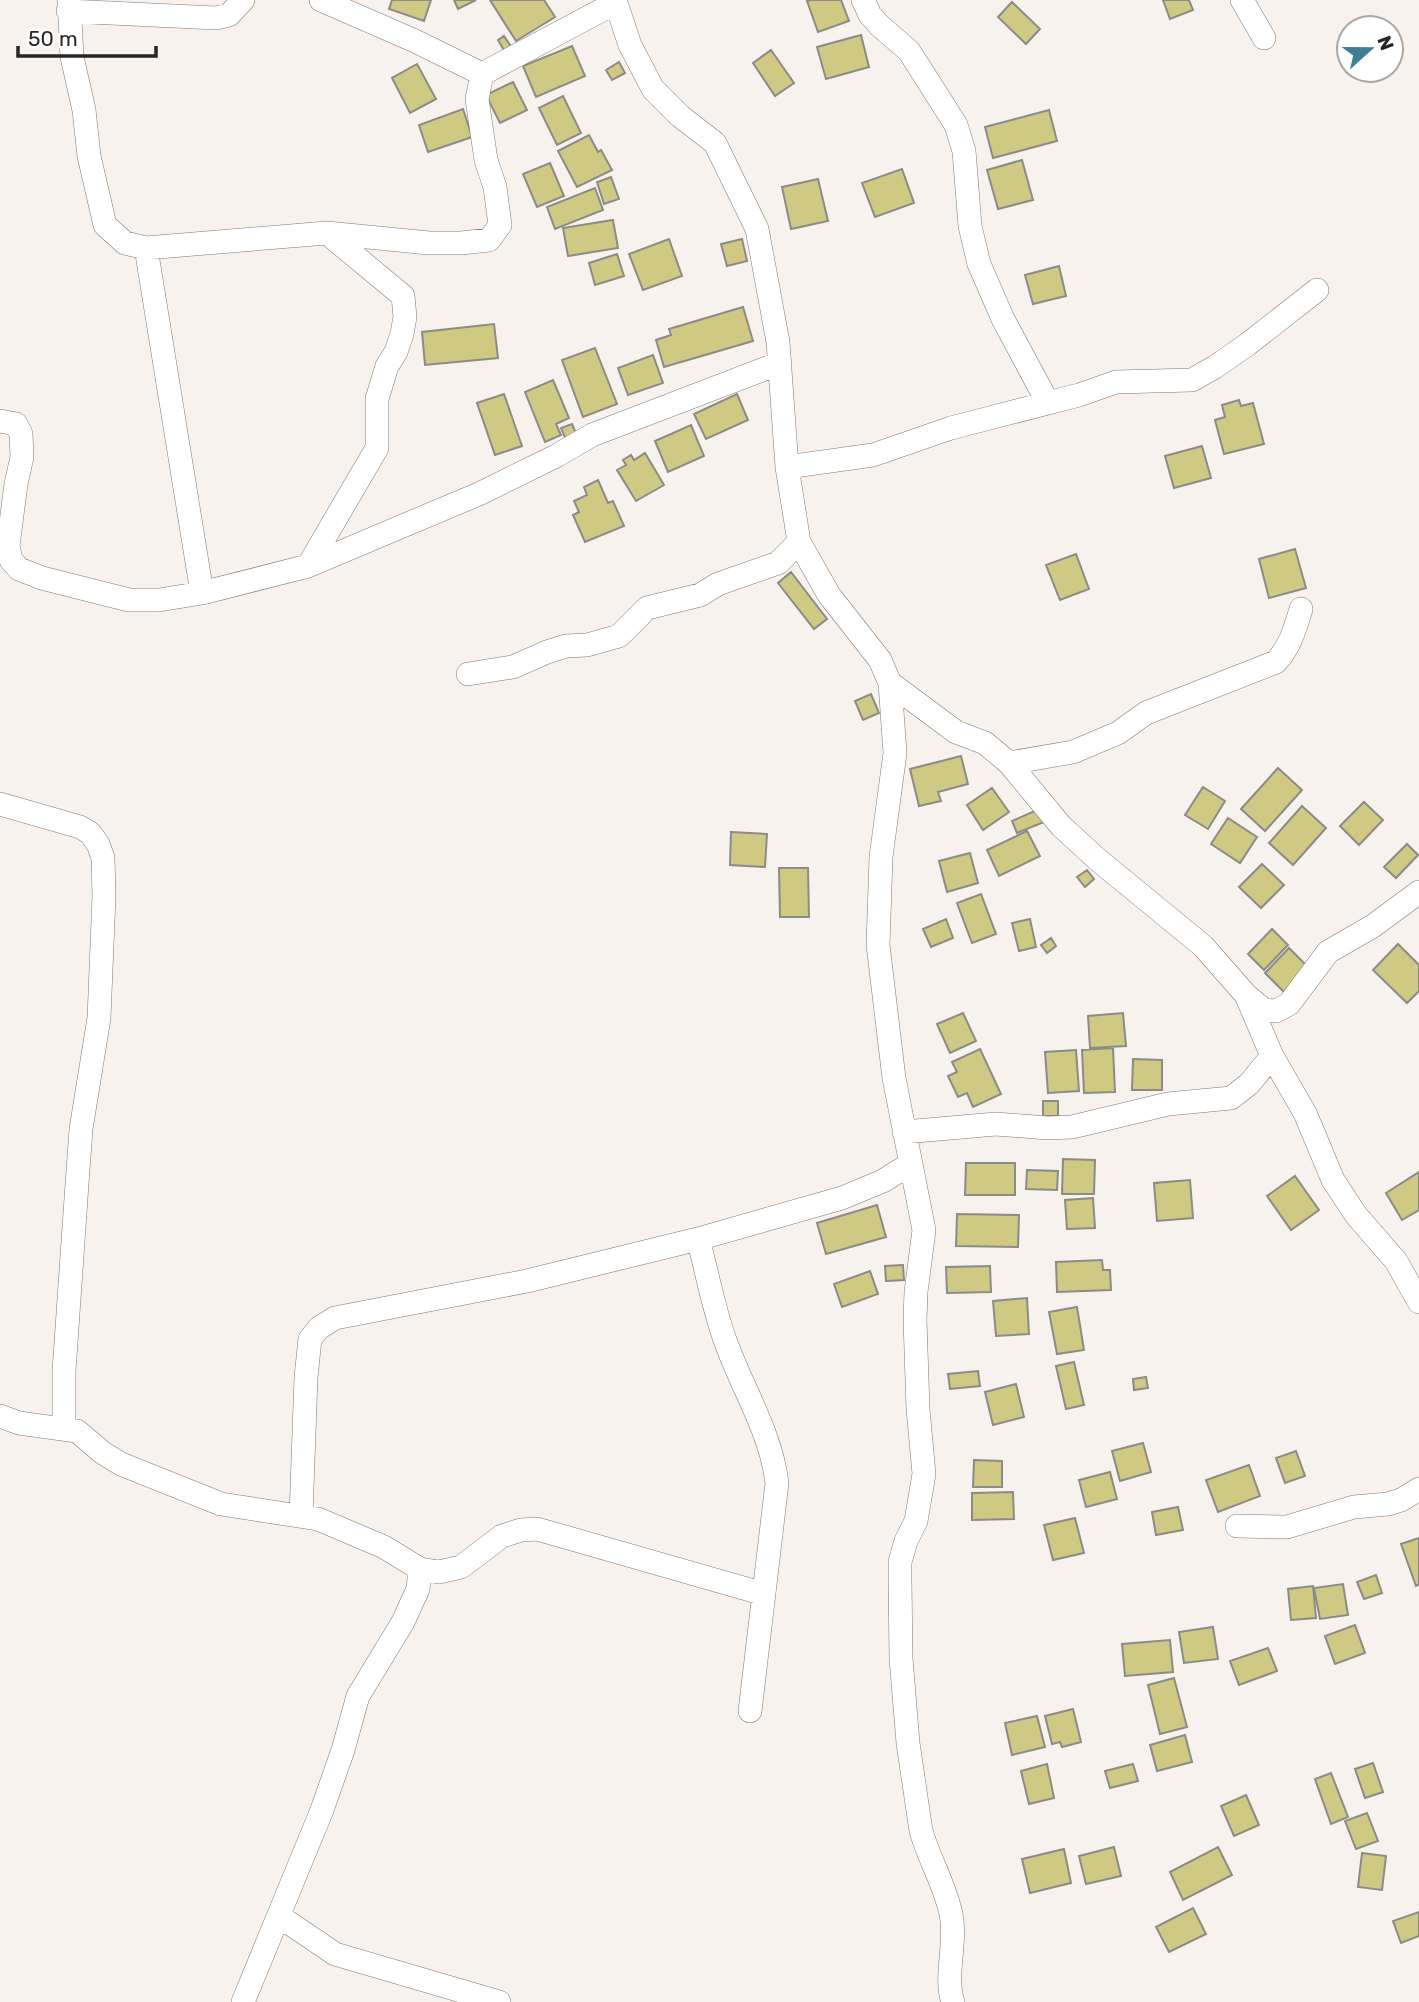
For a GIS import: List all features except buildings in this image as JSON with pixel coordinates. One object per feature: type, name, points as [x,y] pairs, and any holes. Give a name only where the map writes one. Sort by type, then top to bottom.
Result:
[{"type":"street","points":[[243,0],[229,15],[216,18],[69,5],[72,57],[84,110],[89,156],[105,225],[125,243],[146,248],[327,233],[429,243],[489,240],[500,225],[477,99],[482,74],[615,1],[630,45],[653,89],[680,116],[715,143],[757,229],[778,342],[787,467],[799,542],[829,595],[880,660],[890,683],[895,753],[881,857],[878,945],[894,1078],[924,1230],[915,1320],[918,1409],[924,1474],[916,1521],[900,1562],[901,1658],[908,1743],[921,1830],[942,1881],[951,1915],[953,1955],[949,1985],[953,2002]]},
{"type":"street","points":[[321,0],[482,74]]},
{"type":"street","points":[[863,0],[870,15],[909,51],[956,125],[964,151],[970,226],[979,264],[1003,319],[1048,403]]},
{"type":"street","points":[[1242,0],[1264,38]]},
{"type":"street","points":[[308,566],[377,448],[377,399],[387,366],[396,352],[405,317],[403,296],[327,233]]},
{"type":"street","points":[[146,248],[202,593]]},
{"type":"street","points":[[787,467],[873,455],[951,428],[1116,382],[1192,380],[1248,344],[1317,290]]},
{"type":"street","points":[[0,421],[16,424],[22,434],[22,457],[8,546],[11,560],[19,569],[42,578],[129,600],[159,600],[202,593],[308,566],[481,493],[592,435],[780,363]]},
{"type":"street","points":[[468,674],[513,667],[556,649],[587,645],[619,636],[647,608],[699,595],[718,584],[778,563],[799,542]]},
{"type":"street","points":[[1009,763],[1073,752],[1118,733],[1146,713],[1276,662],[1284,654],[1293,636],[1301,609]]},
{"type":"street","points":[[890,683],[956,732],[985,743],[1009,763],[1062,826],[1097,859],[1203,946],[1246,995],[1264,1010],[1284,1008],[1328,952],[1373,926],[1419,892]]},
{"type":"street","points":[[0,804],[80,827],[90,833],[103,858],[99,1018],[82,1129],[77,1184],[64,1371],[64,1428]]},
{"type":"street","points":[[1246,995],[1272,1056],[1305,1113],[1333,1180],[1356,1215],[1395,1261],[1419,1302]]},
{"type":"street","points":[[904,1132],[996,1124],[1072,1127],[1168,1104],[1230,1098],[1249,1084],[1272,1056]]},
{"type":"street","points":[[301,1516],[310,1339],[318,1328],[335,1318],[527,1282],[698,1239],[842,1198],[883,1181],[910,1164]]},
{"type":"street","points":[[698,1239],[716,1314],[774,1461],[777,1483],[750,1711]]},
{"type":"street","points":[[0,1416],[19,1423],[77,1431],[121,1464],[222,1504],[318,1519],[384,1547],[419,1569],[439,1572],[461,1567],[502,1536],[521,1530],[537,1529],[764,1594]]},
{"type":"street","points":[[1237,1526],[1287,1527],[1354,1507],[1388,1504],[1419,1489]]},
{"type":"street","points":[[243,2002],[322,1810],[358,1696],[404,1622],[418,1589],[419,1569]]},
{"type":"street","points":[[279,1916],[335,1954],[476,1999],[499,2002]]}]
